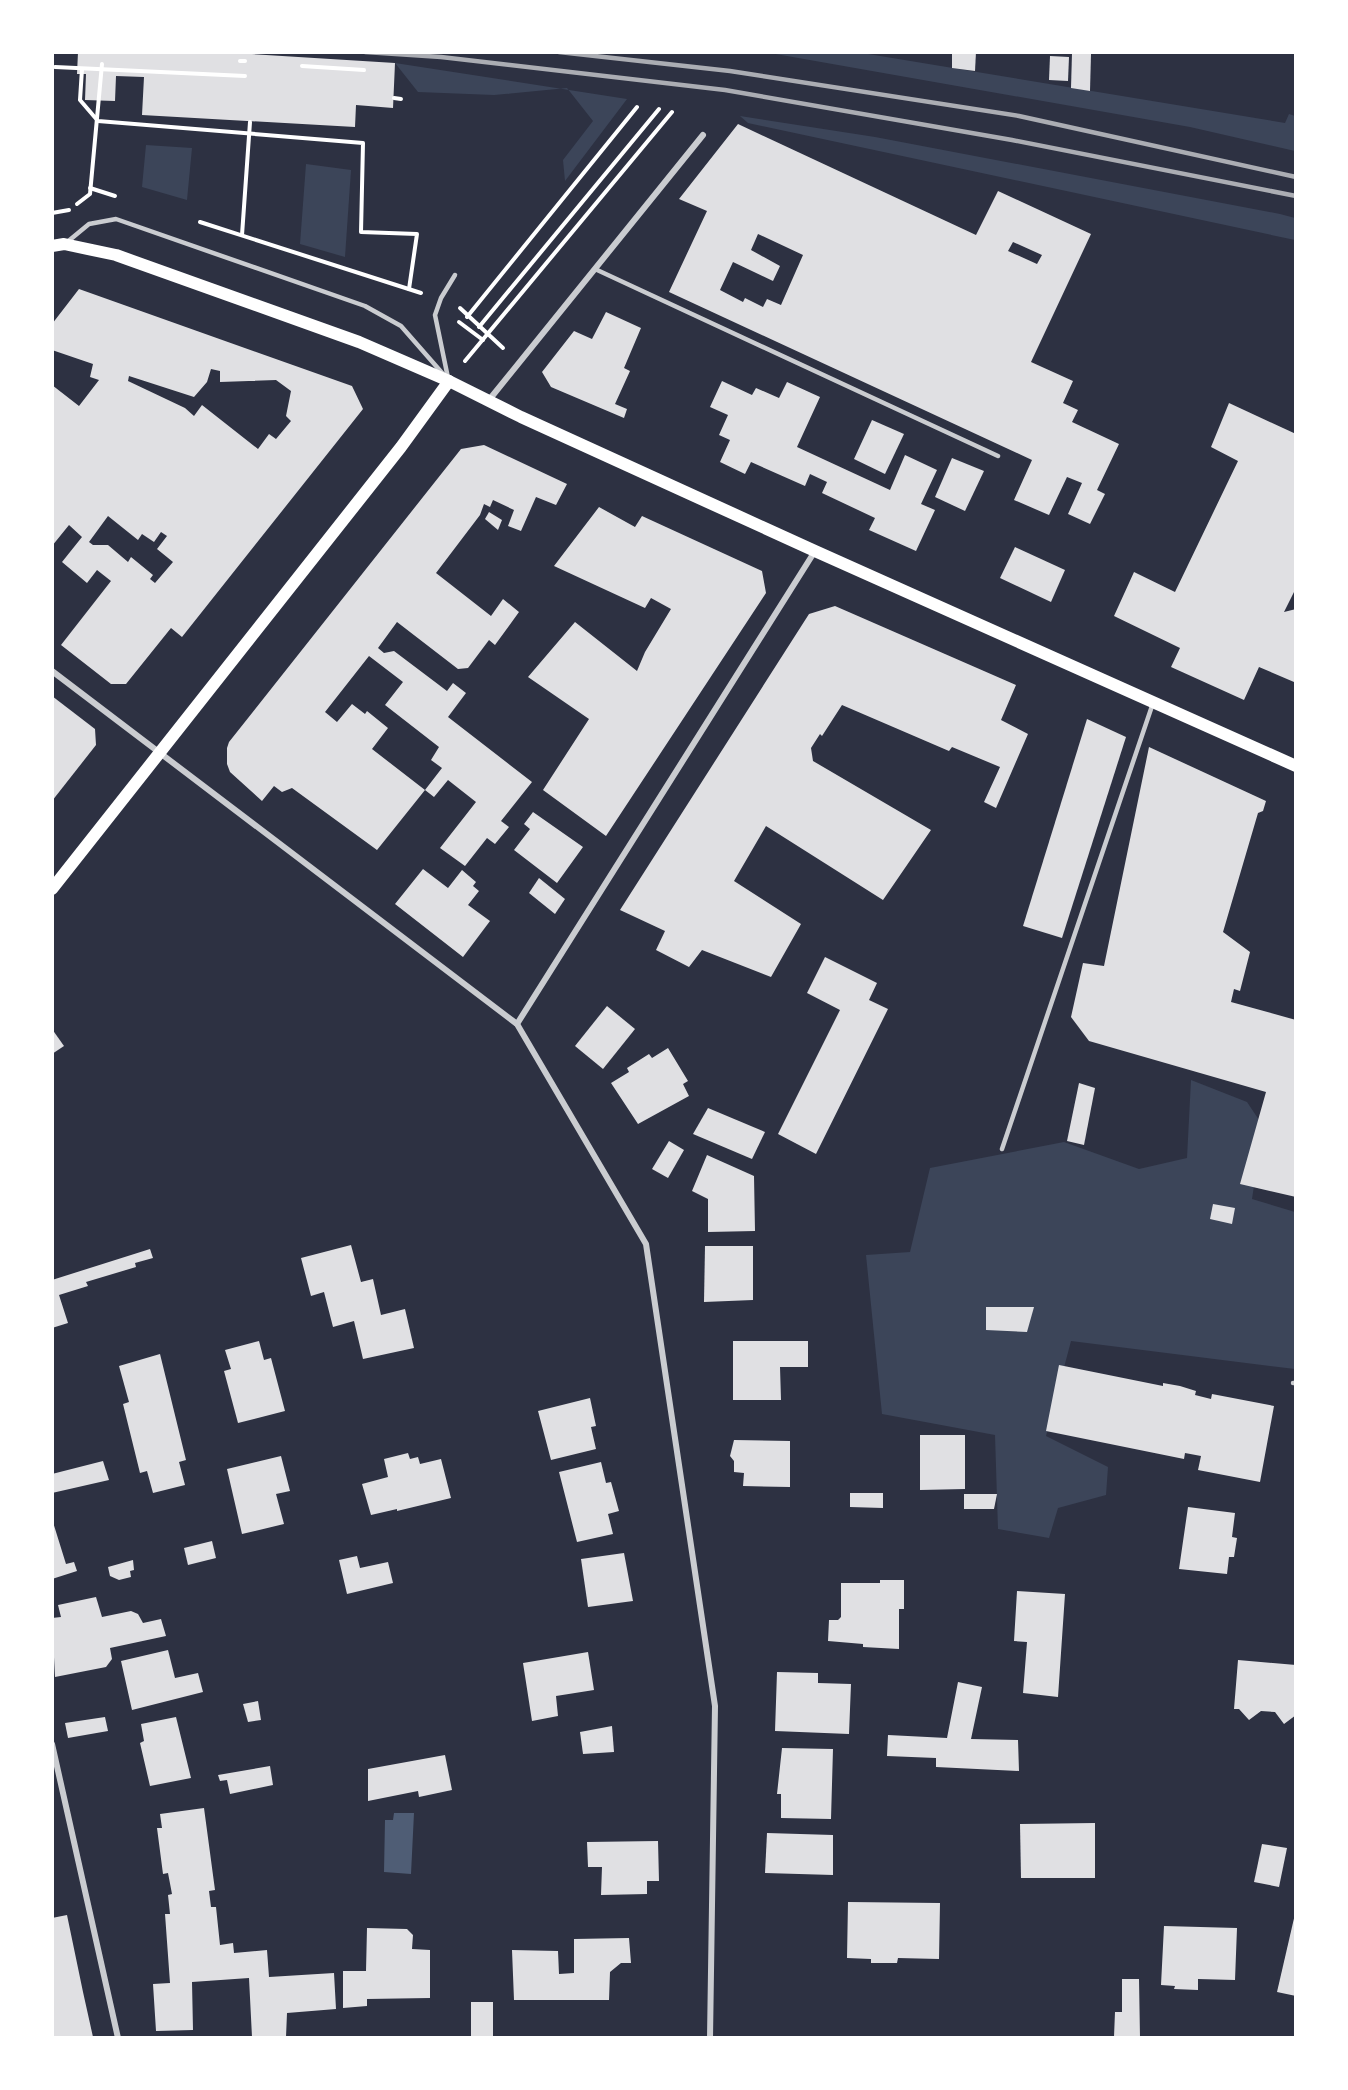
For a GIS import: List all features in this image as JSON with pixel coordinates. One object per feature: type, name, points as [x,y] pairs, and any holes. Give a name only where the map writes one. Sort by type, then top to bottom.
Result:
[{"type":"main road","points":[[58,245],[116,255],[359,342],[449,381],[815,551],[1296,766]]},
{"type":"main road","points":[[52,889],[401,447],[449,381]]},
{"type":"street","points":[[489,400],[703,135]]},
{"type":"street","points":[[517,1024],[815,551]]},
{"type":"street","points":[[52,671],[517,1024],[645,1244],[715,1706],[710,2037]]},
{"type":"street","points":[[52,1744],[118,2037]]},
{"type":"lane","points":[[58,245],[89,224],[116,219],[365,306],[401,326],[449,381]]},
{"type":"lane","points":[[595,268],[998,456]]},
{"type":"lane","points":[[449,381],[435,315],[441,298],[455,275]]},
{"type":"lane","points":[[1002,1149],[1152,703]]},
{"type":"path","points":[[302,66],[364,70]]},
{"type":"path","points":[[55,67],[82,69],[102,67],[245,76]]},
{"type":"path","points":[[52,213],[69,210],[90,194],[102,67]]},
{"type":"path","points":[[82,69],[80,100],[98,121],[363,143],[361,232],[417,234],[409,289]]},
{"type":"path","points":[[394,98],[401,99]]},
{"type":"path","points":[[467,317],[638,107]]},
{"type":"path","points":[[478,327],[659,109]]},
{"type":"path","points":[[449,381],[672,112]]},
{"type":"path","points":[[250,122],[242,236],[427,294]]},
{"type":"path","points":[[456,302],[467,317],[520,361]]},
{"type":"shaded area","points":[[770,53],[862,53],[1285,123],[1289,114],[1295,116],[1295,151],[1190,127]]},
{"type":"shaded area","points":[[395,63],[560,89],[494,95],[418,92]]},
{"type":"shaded area","points":[[569,90],[627,99],[565,181],[563,160],[593,121]]},
{"type":"shaded area","points":[[740,116],[875,137],[1280,214],[1295,218],[1295,240],[748,123]]},
{"type":"shaded area","points":[[146,145],[192,148],[187,200],[142,187]]},
{"type":"shaded area","points":[[306,164],[351,170],[345,257],[300,244]]},
{"type":"shaded area","points":[[1191,1080],[1247,1102],[1263,1126],[1252,1199],[1295,1212],[1295,1369],[1071,1341],[1046,1436],[1108,1467],[1106,1495],[1058,1508],[1049,1538],[998,1529],[995,1435],[882,1414],[866,1255],[910,1252],[930,1168],[1064,1142],[1139,1169],[1187,1158]]},
{"type":"shaded area","points":[[394,1813],[414,1813],[411,1874],[384,1872],[385,1820],[393,1820]]},
{"type":"building","points":[[78,52],[218,52],[395,63],[393,108],[356,105],[355,127],[142,115],[144,77],[116,76],[115,101],[85,100],[86,74],[77,74]]},
{"type":"building","points":[[952,52],[976,52],[975,71],[952,68]]},
{"type":"building","points":[[1072,53],[1091,54],[1090,91],[1071,88]]},
{"type":"building","points":[[1050,56],[1069,57],[1068,81],[1049,80]]},
{"type":"building","points":[[738,124],[976,235],[998,191],[1091,234],[1031,362],[1073,381],[1063,403],[1078,410],[1072,422],[1119,444],[1097,490],[1105,494],[1090,524],[1068,514],[1082,483],[1067,477],[1049,515],[1014,500],[1032,460],[669,292],[707,211],[679,199]],"holes":[[[758,234],[803,255],[781,305],[767,299],[763,307],[745,298],[743,302],[720,290],[733,262],[773,281],[780,266],[751,250]],[[1013,242],[1042,255],[1037,264],[1008,251]]]},
{"type":"building","points":[[79,289],[352,386],[363,409],[182,637],[171,628],[126,684],[111,684],[61,645],[111,581],[97,570],[87,583],[62,562],[82,537],[69,525],[52,546],[52,385],[79,406],[99,380],[90,377],[93,364],[52,350],[52,324]],"holes":[[[211,369],[220,371],[220,382],[276,380],[291,391],[286,416],[291,421],[276,439],[269,434],[258,449],[202,405],[194,416],[185,408],[128,381],[129,376],[194,397],[207,382]],[[108,516],[138,540],[142,534],[154,542],[161,532],[167,536],[157,549],[173,562],[155,583],[150,579],[153,575],[131,557],[128,562],[108,545],[93,545],[89,542]]]},
{"type":"building","points":[[606,312],[641,328],[624,368],[630,371],[615,404],[627,409],[624,418],[551,387],[542,372],[574,331],[592,339]]},
{"type":"building","points":[[722,381],[752,395],[756,388],[779,398],[787,382],[820,397],[797,447],[890,490],[905,455],[937,470],[921,504],[935,510],[916,551],[869,530],[875,518],[822,493],[827,482],[810,474],[805,486],[751,462],[745,474],[720,462],[730,440],[719,435],[728,415],[710,407]]},
{"type":"building","points":[[1229,403],[1296,434],[1296,588],[1284,612],[1296,609],[1296,679],[1294,682],[1259,667],[1244,700],[1171,667],[1180,648],[1114,616],[1134,572],[1175,592],[1238,461],[1211,447]]},
{"type":"building","points":[[872,420],[904,434],[885,474],[854,459]]},
{"type":"building","points":[[484,445],[567,484],[556,505],[536,497],[521,531],[508,526],[514,510],[493,500],[490,507],[484,504],[480,515],[436,573],[491,616],[503,599],[519,612],[495,645],[489,640],[468,668],[458,669],[397,622],[378,648],[384,653],[394,651],[447,691],[453,683],[466,693],[448,717],[532,782],[501,821],[509,827],[495,844],[487,838],[465,866],[440,848],[476,802],[448,780],[434,797],[425,790],[377,850],[292,788],[282,792],[274,786],[262,801],[230,772],[227,764],[227,748],[229,742],[461,449]],"holes":[[[369,656],[403,682],[385,705],[439,747],[431,760],[442,768],[425,790],[372,749],[388,728],[367,711],[365,714],[352,704],[337,722],[325,712]]]},
{"type":"building","points":[[952,458],[984,471],[965,511],[935,497]]},
{"type":"building","points":[[599,507],[635,527],[642,516],[762,571],[766,593],[606,836],[543,790],[589,719],[528,677],[575,622],[637,671],[645,652],[671,609],[651,598],[645,608],[554,566]]},
{"type":"building","points":[[489,512],[502,520],[498,530],[485,519]]},
{"type":"building","points":[[1015,547],[1065,570],[1051,602],[1000,578]]},
{"type":"building","points":[[835,606],[1016,685],[1001,720],[1028,734],[996,808],[984,802],[1000,767],[952,747],[949,751],[842,705],[822,736],[820,734],[811,748],[813,761],[931,830],[883,900],[766,826],[734,881],[801,924],[771,977],[702,950],[689,967],[656,950],[665,931],[620,910],[809,614]]},
{"type":"building","points":[[52,696],[95,729],[96,745],[52,801]]},
{"type":"building","points":[[1087,719],[1126,737],[1062,938],[1023,926]]},
{"type":"building","points":[[1149,747],[1266,801],[1263,811],[1258,813],[1223,932],[1250,952],[1240,991],[1234,989],[1231,1002],[1296,1020],[1296,1197],[1240,1184],[1266,1092],[1089,1041],[1071,1017],[1083,963],[1104,966]]},
{"type":"building","points":[[533,812],[583,847],[557,883],[514,850],[530,829],[524,824]]},
{"type":"building","points":[[423,869],[448,888],[462,870],[476,882],[473,886],[479,891],[468,905],[490,921],[463,957],[395,904]]},
{"type":"building","points":[[539,878],[565,899],[555,914],[529,893]]},
{"type":"building","points":[[825,957],[877,983],[869,1000],[888,1009],[816,1154],[778,1134],[840,1010],[807,993]]},
{"type":"building","points":[[607,1006],[635,1029],[603,1069],[575,1046]]},
{"type":"building","points":[[52,1029],[64,1046],[52,1054]]},
{"type":"building","points":[[668,1048],[688,1081],[683,1084],[689,1096],[638,1124],[611,1083],[629,1072],[627,1068],[649,1054],[652,1058]]},
{"type":"building","points":[[1079,1083],[1095,1088],[1084,1145],[1067,1141]]},
{"type":"building","points":[[708,1108],[765,1132],[752,1159],[693,1134]]},
{"type":"building","points":[[669,1141],[684,1150],[668,1178],[652,1169]]},
{"type":"building","points":[[707,1155],[754,1176],[755,1231],[708,1232],[708,1199],[692,1191]]},
{"type":"building","points":[[1213,1204],[1235,1208],[1232,1224],[1210,1219]]},
{"type":"building","points":[[351,1245],[361,1282],[373,1279],[381,1315],[405,1309],[414,1348],[363,1359],[354,1321],[333,1327],[324,1292],[311,1296],[301,1258]]},
{"type":"building","points":[[705,1246],[753,1246],[753,1300],[704,1302]]},
{"type":"building","points":[[150,1249],[153,1258],[135,1263],[136,1267],[86,1282],[88,1286],[59,1295],[68,1323],[52,1328],[52,1280]]},
{"type":"building","points":[[986,1307],[1034,1307],[1027,1332],[986,1330]]},
{"type":"building","points":[[259,1341],[264,1360],[271,1358],[285,1411],[238,1423],[224,1371],[231,1369],[225,1350]]},
{"type":"building","points":[[733,1341],[808,1341],[808,1367],[780,1367],[781,1400],[733,1400]]},
{"type":"building","points":[[160,1354],[186,1460],[179,1462],[185,1485],[153,1493],[147,1471],[140,1473],[123,1404],[129,1402],[119,1366]]},
{"type":"building","points":[[1059,1365],[1163,1386],[1163,1383],[1180,1386],[1196,1391],[1195,1395],[1211,1399],[1212,1394],[1274,1406],[1260,1482],[1198,1470],[1201,1456],[1185,1453],[1184,1459],[1046,1431]]},
{"type":"building","points":[[590,1398],[596,1426],[591,1427],[596,1449],[551,1460],[538,1411]]},
{"type":"building","points":[[920,1435],[965,1435],[965,1489],[920,1490]]},
{"type":"building","points":[[734,1440],[790,1441],[790,1487],[743,1486],[744,1473],[734,1472],[734,1461],[730,1456]]},
{"type":"building","points":[[408,1453],[410,1459],[418,1457],[420,1464],[441,1459],[451,1498],[371,1515],[362,1484],[388,1477],[384,1459]]},
{"type":"building","points":[[281,1456],[290,1491],[276,1494],[284,1524],[242,1534],[227,1469]]},
{"type":"building","points":[[103,1461],[109,1480],[52,1493],[52,1474]]},
{"type":"building","points":[[601,1462],[606,1483],[611,1482],[619,1511],[608,1514],[613,1534],[577,1542],[559,1472]]},
{"type":"building","points":[[850,1493],[883,1493],[883,1508],[850,1507]]},
{"type":"building","points":[[964,1494],[997,1494],[994,1509],[964,1509]]},
{"type":"building","points":[[1188,1507],[1235,1513],[1232,1537],[1237,1538],[1234,1557],[1229,1557],[1227,1574],[1179,1569]]},
{"type":"building","points":[[52,1519],[66,1564],[74,1562],[77,1571],[52,1579]]},
{"type":"building","points":[[212,1541],[216,1558],[188,1565],[184,1548]]},
{"type":"building","points":[[624,1553],[633,1601],[588,1607],[581,1559]]},
{"type":"building","points":[[357,1556],[360,1568],[388,1562],[393,1583],[347,1594],[339,1560]]},
{"type":"building","points":[[133,1560],[134,1570],[130,1571],[131,1577],[119,1580],[110,1576],[108,1567]]},
{"type":"building","points":[[880,1580],[904,1580],[904,1609],[899,1609],[899,1649],[863,1647],[863,1644],[828,1641],[829,1620],[838,1620],[841,1617],[841,1583],[880,1583]]},
{"type":"building","points":[[1017,1591],[1065,1594],[1058,1697],[1023,1693],[1027,1642],[1014,1641]]},
{"type":"building","points":[[96,1597],[102,1617],[131,1611],[138,1614],[143,1623],[161,1619],[166,1636],[110,1648],[112,1659],[106,1667],[55,1677],[52,1618],[61,1617],[58,1605]]},
{"type":"building","points":[[168,1650],[175,1678],[198,1673],[203,1692],[132,1710],[121,1661]]},
{"type":"building","points":[[588,1652],[594,1690],[556,1696],[558,1716],[532,1721],[523,1663]]},
{"type":"building","points":[[1238,1660],[1296,1665],[1296,1715],[1284,1724],[1275,1712],[1261,1711],[1249,1720],[1239,1709],[1234,1709]]},
{"type":"building","points":[[777,1672],[818,1673],[818,1683],[851,1684],[849,1734],[775,1731]]},
{"type":"building","points":[[958,1682],[982,1687],[971,1739],[1018,1740],[1019,1771],[936,1767],[936,1758],[887,1756],[888,1735],[947,1738]]},
{"type":"building","points":[[258,1701],[261,1720],[248,1722],[243,1704]]},
{"type":"building","points":[[105,1717],[108,1731],[68,1738],[65,1723]]},
{"type":"building","points":[[176,1717],[191,1778],[150,1786],[140,1743],[144,1741],[141,1724]]},
{"type":"building","points":[[612,1726],[614,1752],[583,1754],[580,1732]]},
{"type":"building","points":[[782,1748],[833,1749],[831,1819],[781,1818],[781,1794],[777,1794]]},
{"type":"building","points":[[445,1755],[452,1790],[419,1797],[418,1791],[368,1801],[368,1769]]},
{"type":"building","points":[[270,1766],[273,1785],[230,1794],[227,1780],[220,1781],[218,1775]]},
{"type":"building","points":[[204,1808],[215,1890],[209,1891],[211,1907],[216,1907],[220,1945],[233,1943],[234,1953],[267,1950],[269,1977],[334,1973],[336,2009],[287,2013],[286,2037],[252,2037],[249,1978],[192,1982],[193,2030],[156,2031],[153,1984],[170,1983],[165,1914],[170,1914],[168,1895],[172,1894],[168,1873],[163,1874],[157,1828],[162,1828],[160,1814]]},
{"type":"building","points":[[1095,1823],[1095,1878],[1021,1878],[1020,1824]]},
{"type":"building","points":[[767,1833],[833,1835],[833,1875],[765,1873]]},
{"type":"building","points":[[658,1841],[659,1881],[647,1881],[647,1894],[601,1895],[602,1867],[588,1867],[587,1842]]},
{"type":"building","points":[[1262,1844],[1287,1848],[1279,1887],[1254,1882]]},
{"type":"building","points":[[848,1902],[940,1903],[939,1959],[898,1958],[897,1963],[871,1963],[871,1959],[847,1958]]},
{"type":"building","points":[[1296,1914],[1296,1996],[1277,1992]]},
{"type":"building","points":[[67,1915],[93,2037],[52,2037],[52,1918]]},
{"type":"building","points":[[1164,1926],[1237,1928],[1235,1980],[1198,1979],[1198,1990],[1174,1989],[1175,1986],[1161,1985]]},
{"type":"building","points":[[367,1928],[407,1929],[413,1935],[412,1949],[430,1950],[430,1998],[367,1999],[367,2006],[343,2008],[343,1971],[366,1971]]},
{"type":"building","points":[[629,1938],[631,1963],[621,1963],[610,1972],[609,2000],[514,2000],[512,1950],[558,1951],[559,1974],[574,1973],[574,1939]]},
{"type":"building","points":[[1122,1979],[1139,1979],[1140,2037],[1114,2037],[1115,2012],[1122,2012]]},
{"type":"building","points":[[471,2002],[493,2002],[493,2037],[471,2037]]},
{"type":"railway","points":[[365,52],[441,57],[725,90],[1012,140],[1296,196]]},
{"type":"railway","points":[[559,52],[730,71],[1019,116],[1296,177]]}]
